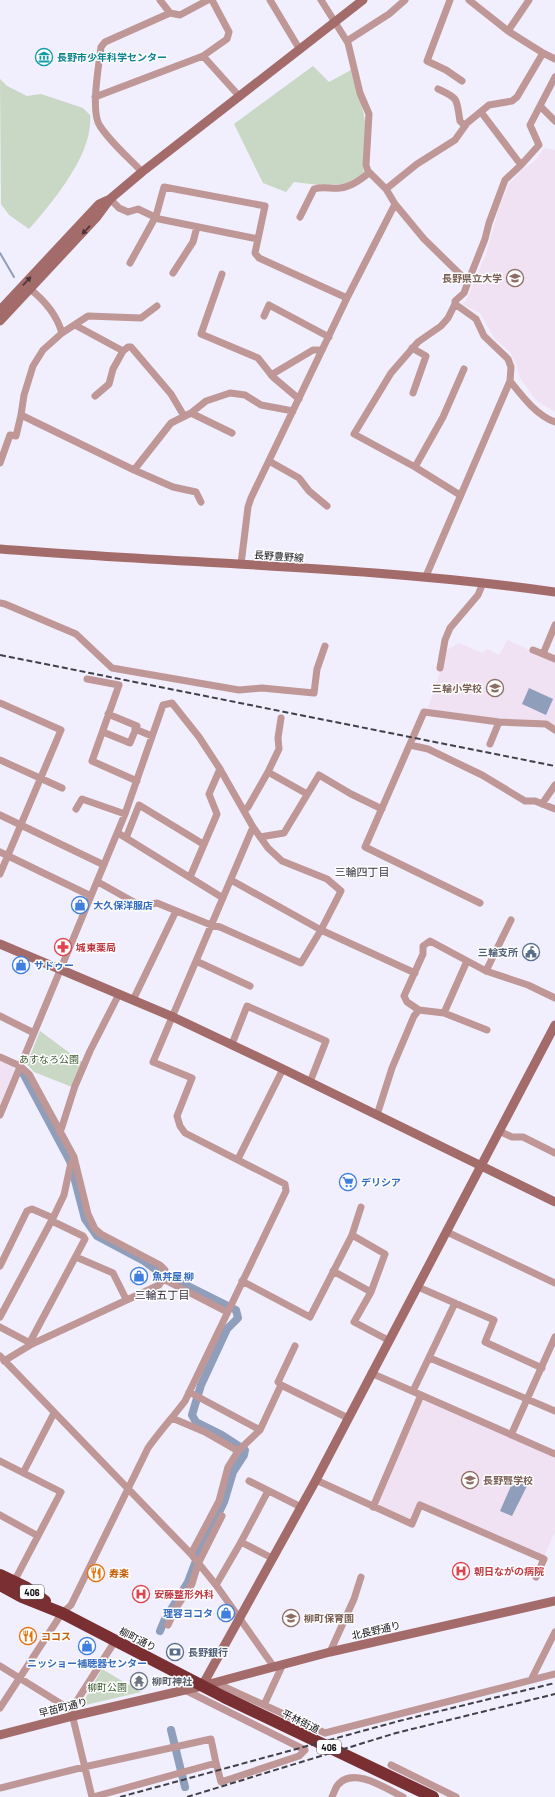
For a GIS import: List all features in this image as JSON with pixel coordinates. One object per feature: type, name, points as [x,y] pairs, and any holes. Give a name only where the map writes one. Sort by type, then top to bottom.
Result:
[{"type":"highway","name":"柳町通り","points":[[0,1574],[27,1588],[62,1613]]},
{"type":"highway","name":"柳町通り","points":[[0,1585],[22,1597],[62,1613],[202,1686]]},
{"type":"highway","name":"平林街道","points":[[202,1686],[433,1797]]},
{"type":"street","points":[[160,0],[170,13]]},
{"type":"street","points":[[142,172],[99,125],[95,109],[95,97],[101,47],[105,42],[170,13],[180,15],[208,0]]},
{"type":"street","points":[[95,97],[203,56],[227,39],[229,32],[212,0]]},
{"type":"street","points":[[270,0],[300,50]]},
{"type":"street","points":[[321,0],[347,41],[360,93],[368,114],[366,165],[369,172],[386,189],[395,204],[424,239],[468,282]]},
{"type":"street","points":[[0,310],[99,204],[110,199],[142,172],[363,0]]},
{"type":"street","points":[[347,41],[389,14],[405,0]]},
{"type":"street","points":[[450,0],[427,61],[446,70],[462,81]]},
{"type":"street","points":[[469,0],[508,31],[555,59]]},
{"type":"street","points":[[508,31],[529,0]]},
{"type":"street","points":[[386,189],[417,164],[455,140],[465,126],[489,105],[512,101],[517,98],[543,53]]},
{"type":"street","points":[[203,56],[240,97]]},
{"type":"street","points":[[460,495],[415,467],[354,434],[391,373],[418,342],[441,326],[448,318],[455,301],[464,293],[485,239],[488,222],[505,180],[521,166],[539,145],[530,125],[555,77]]},
{"type":"street","points":[[438,89],[454,97],[458,104],[460,121],[465,126]]},
{"type":"street","points":[[540,106],[555,120]]},
{"type":"street","points":[[481,112],[521,166]]},
{"type":"street","points":[[300,217],[314,189],[320,187],[341,188],[355,182],[369,172]]},
{"type":"street","points":[[130,263],[156,216],[164,187],[265,206],[256,254],[259,258],[347,298]]},
{"type":"street","points":[[110,199],[119,208],[128,212],[138,209],[156,216],[159,219],[258,239]]},
{"type":"street","points":[[0,321],[104,209],[110,199]]},
{"type":"street","points":[[241,564],[248,507],[347,298],[395,204]]},
{"type":"street","points":[[173,273],[193,242],[197,227]]},
{"type":"street","points":[[222,274],[201,334],[258,358],[271,375],[299,399]]},
{"type":"street","points":[[30,289],[41,298],[59,324],[62,333]]},
{"type":"street","points":[[426,576],[510,381],[511,367],[508,359],[484,336],[476,320],[455,304]]},
{"type":"street","points":[[264,316],[269,305],[328,338]]},
{"type":"street","points":[[0,463],[10,435],[15,436],[21,415],[24,395],[33,366],[42,350],[62,333],[88,316],[141,318],[157,306]]},
{"type":"street","points":[[75,325],[123,351]]},
{"type":"street","points":[[95,396],[109,384],[113,369],[123,351],[128,347],[131,347],[188,414],[232,433]]},
{"type":"street","points":[[412,348],[426,356],[413,393]]},
{"type":"street","points":[[271,375],[313,350],[322,350]]},
{"type":"street","points":[[415,467],[443,417],[464,369]]},
{"type":"street","points":[[510,381],[529,404],[549,420],[555,422]]},
{"type":"street","points":[[134,470],[171,423],[188,414],[206,401],[230,394],[245,395],[261,405],[293,411]]},
{"type":"street","points":[[21,415],[134,470],[173,487],[196,492],[201,502]]},
{"type":"street","points":[[269,461],[299,478],[309,491],[327,506]]},
{"type":"street","name":"長野豊野線","points":[[0,549],[101,557],[426,576],[555,592]]},
{"type":"street","points":[[440,668],[445,640],[450,628],[478,595],[483,583]]},
{"type":"street","points":[[0,604],[5,604],[76,634],[112,668],[239,690],[262,688],[302,690],[314,693],[316,669],[325,646]]},
{"type":"street","points":[[543,654],[555,625]]},
{"type":"street","points":[[533,650],[555,659]]},
{"type":"street","points":[[87,679],[120,685],[108,714],[92,762],[137,781]]},
{"type":"street","points":[[0,703],[61,730],[0,874]]},
{"type":"street","points":[[0,1115],[118,833],[163,705],[172,703],[199,737],[220,769],[253,827],[268,848],[282,861],[327,879],[341,891],[321,930],[301,962],[220,927],[157,903],[141,906],[98,882]]},
{"type":"street","points":[[480,903],[365,847],[424,712],[499,722],[546,724],[555,730]]},
{"type":"street","points":[[108,714],[137,726],[136,729],[152,736]]},
{"type":"street","points":[[244,811],[248,807],[268,772],[278,749],[281,718]]},
{"type":"street","points":[[490,744],[499,722]]},
{"type":"street","points":[[103,732],[130,743],[136,729]]},
{"type":"street","points":[[410,745],[428,749],[482,775],[525,801],[535,801],[555,809]]},
{"type":"street","points":[[0,760],[62,788]]},
{"type":"street","points":[[190,877],[217,814],[209,794],[220,769]]},
{"type":"street","points":[[268,772],[307,794]]},
{"type":"street","points":[[260,837],[284,833],[319,775],[351,794],[382,809]]},
{"type":"street","points":[[542,804],[555,785]]},
{"type":"street","points":[[76,809],[82,799],[125,814]]},
{"type":"street","points":[[126,838],[138,805],[203,844]]},
{"type":"street","points":[[0,815],[104,865]]},
{"type":"street","points":[[0,1708],[62,1613],[70,1605],[148,1448],[162,1428],[185,1401],[194,1395],[228,1309],[286,1191],[285,1184],[185,1133],[180,1126],[177,1116],[192,1078],[153,1062],[253,827]]},
{"type":"street","points":[[118,833],[223,898]]},
{"type":"street","points":[[0,852],[91,896]]},
{"type":"street","points":[[231,880],[321,930],[415,973]]},
{"type":"street","points":[[133,1000],[176,911]]},
{"type":"street","points":[[486,971],[511,920]]},
{"type":"street","points":[[487,1030],[444,1013],[419,1010],[407,1002],[404,996],[423,954],[423,946],[430,941],[486,971],[528,985],[555,998]]},
{"type":"street","points":[[0,944],[173,1016],[310,1082],[480,1167],[555,1202]]},
{"type":"street","points":[[196,961],[250,986]]},
{"type":"street","points":[[444,1013],[467,961]]},
{"type":"street","points":[[60,1133],[75,1086],[90,1051],[119,994]]},
{"type":"street","points":[[232,1044],[248,1006],[320,1038],[326,1041],[310,1082]]},
{"type":"street","points":[[377,1115],[392,1068],[414,1016],[419,1010]]},
{"type":"street","points":[[0,1016],[34,1034]]},
{"type":"street","points":[[202,1686],[316,1480],[371,1372],[418,1287],[555,1025]]},
{"type":"street","points":[[0,1057],[20,1066],[29,1074],[73,1161],[88,1214],[95,1229],[101,1234],[160,1265],[165,1270],[163,1279],[159,1284],[31,1343],[2,1358],[195,1559],[216,1585],[239,1618],[278,1665],[264,1705]]},
{"type":"street","points":[[238,1159],[283,1069]]},
{"type":"street","points":[[499,1131],[512,1137],[523,1137],[555,1153]]},
{"type":"street","points":[[0,1317],[53,1220],[64,1195],[73,1161]]},
{"type":"street","points":[[242,1281],[310,1318],[352,1235],[361,1207]]},
{"type":"street","points":[[0,1266],[27,1211],[32,1209],[83,1236],[85,1239],[31,1343]]},
{"type":"street","points":[[447,1232],[555,1283]]},
{"type":"street","points":[[352,1235],[385,1254],[371,1292],[354,1322],[388,1340]]},
{"type":"street","points":[[76,1257],[113,1273],[126,1299]]},
{"type":"street","points":[[333,1271],[371,1292]]},
{"type":"street","points":[[163,1279],[228,1309]]},
{"type":"street","points":[[418,1287],[494,1320],[485,1342],[542,1368]]},
{"type":"street","points":[[413,1391],[455,1303]]},
{"type":"street","points":[[0,1327],[31,1343]]},
{"type":"street","points":[[511,1435],[555,1337]]},
{"type":"street","points":[[295,1346],[278,1382],[281,1385],[348,1418]]},
{"type":"street","points":[[430,1358],[555,1411]]},
{"type":"street","points":[[371,1372],[555,1454]]},
{"type":"street","points":[[168,1625],[176,1608],[192,1584],[195,1559],[219,1501],[228,1466],[241,1449],[260,1430],[281,1385]]},
{"type":"street","points":[[194,1395],[260,1430]]},
{"type":"street","points":[[373,1507],[421,1395]]},
{"type":"street","points":[[23,1473],[54,1413]]},
{"type":"street","points":[[172,1418],[241,1449]]},
{"type":"street","points":[[0,1462],[61,1492],[13,1582]]},
{"type":"street","points":[[316,1480],[412,1524],[420,1505],[544,1559],[536,1577]]},
{"type":"street","points":[[249,1481],[301,1507]]},
{"type":"street","points":[[216,1585],[268,1491]]},
{"type":"street","points":[[0,1515],[38,1536]]},
{"type":"street","points":[[195,1559],[222,1516]]},
{"type":"street","points":[[241,1542],[272,1558]]},
{"type":"street","points":[[330,1652],[354,1599],[361,1577]]},
{"type":"street","name":"北長野通り","points":[[202,1686],[330,1652],[555,1601]]},
{"type":"street","points":[[531,1680],[555,1632]]},
{"type":"street","points":[[115,1641],[72,1713],[92,1797],[216,1763]]},
{"type":"street","points":[[0,1666],[72,1713]]},
{"type":"street","points":[[216,1683],[325,1733],[555,1674]]},
{"type":"street","name":"早苗町通り","points":[[0,1735],[72,1713],[202,1686]]},
{"type":"street","points":[[0,1788],[84,1767],[210,1739],[221,1782],[299,1756],[305,1750],[185,1690]]},
{"type":"street","points":[[391,1765],[456,1797]]},
{"type":"street","points":[[332,1797],[338,1785],[343,1781],[360,1777],[403,1797]]},
{"type":"shaded area","name":"長野県立大学","points":[[544,148],[555,150],[555,412],[536,400],[520,378],[516,364],[510,352],[495,339],[480,313],[462,304],[466,301],[486,254],[499,208],[509,184],[522,170],[535,161]]},
{"type":"shaded area","name":"三輪小学校","points":[[508,640],[555,662],[555,727],[428,709],[447,650],[459,643],[482,653],[487,649],[499,655]]},
{"type":"shaded area","points":[[0,1060],[13,1066],[14,1070],[0,1106]]},
{"type":"shaded area","name":"長野聾学校","points":[[422,1398],[555,1458],[555,1532],[544,1556],[420,1503],[410,1523],[375,1506]]},
{"type":"green space","points":[[313,66],[329,82],[351,70],[365,122],[366,135],[363,162],[364,173],[345,184],[319,185],[294,182],[286,192],[263,183],[234,124]]},
{"type":"green space","points":[[0,79],[7,86],[27,96],[41,94],[83,108],[90,115],[90,130],[86,145],[79,161],[60,191],[29,229],[9,215],[1,204]]},
{"type":"green space","name":"あすなろ公園","points":[[40,1031],[82,1062],[72,1087],[34,1072],[27,1064]]},
{"type":"green space","name":"柳町公園","points":[[102,1669],[141,1692],[81,1706]]},
{"type":"water","points":[[529,688],[553,699],[546,715],[522,704]]},
{"type":"water","points":[[515,1477],[528,1484],[512,1516],[500,1511]]},
{"type":"waterway","points":[[0,253],[14,277]]},
{"type":"waterway","points":[[23,1073],[70,1161],[85,1219],[97,1236],[144,1261],[159,1272]]},
{"type":"waterway","points":[[160,1631],[165,1619],[188,1582],[199,1553],[224,1502],[233,1472],[244,1455],[245,1450],[222,1435],[196,1422],[192,1415],[201,1385],[227,1329],[238,1318],[236,1310],[170,1277]]},
{"type":"waterway","points":[[171,1730],[185,1787]]},
{"type":"railway","points":[[0,655],[555,766]]},
{"type":"railway","points":[[120,1797],[399,1721],[555,1683]]},
{"type":"railway","points":[[187,1797],[396,1733],[555,1694]]},
{"type":"place","name":"長野市少年科学センター","points":[[44,57]]},
{"type":"place","name":"長野県立大学","points":[[515,278]]},
{"type":"place","name":"三輪小学校","points":[[495,688]]},
{"type":"place","name":"大久保洋服店","points":[[80,905]]},
{"type":"place","name":"城東薬局","points":[[63,947]]},
{"type":"place","name":"三輪支所","points":[[531,952]]},
{"type":"place","name":"サドゥー","points":[[21,965]]},
{"type":"place","name":"デリシア","points":[[348,1182]]},
{"type":"place","name":"魚丼屋 柳","points":[[139,1276]]},
{"type":"place","name":"長野聾学校","points":[[470,1480]]},
{"type":"place","name":"朝日ながの病院","points":[[461,1571]]},
{"type":"place","name":"寿楽","points":[[96,1573]]},
{"type":"place","name":"安藤整形外科","points":[[141,1594]]},
{"type":"place","name":"理容ヨコタ","points":[[226,1613]]},
{"type":"place","name":"柳町保育園","points":[[291,1618]]},
{"type":"place","name":"ココス","points":[[28,1636]]},
{"type":"place","name":"ニッショー補聴器センター","points":[[87,1646]]},
{"type":"place","name":"長野銀行","points":[[175,1652]]},
{"type":"place","name":"柳町神社","points":[[139,1681]]},
{"type":"district","name":"三輪四丁目","points":[[362,871]]},
{"type":"district","name":"三輪五丁目","points":[[162,1294]]}]
